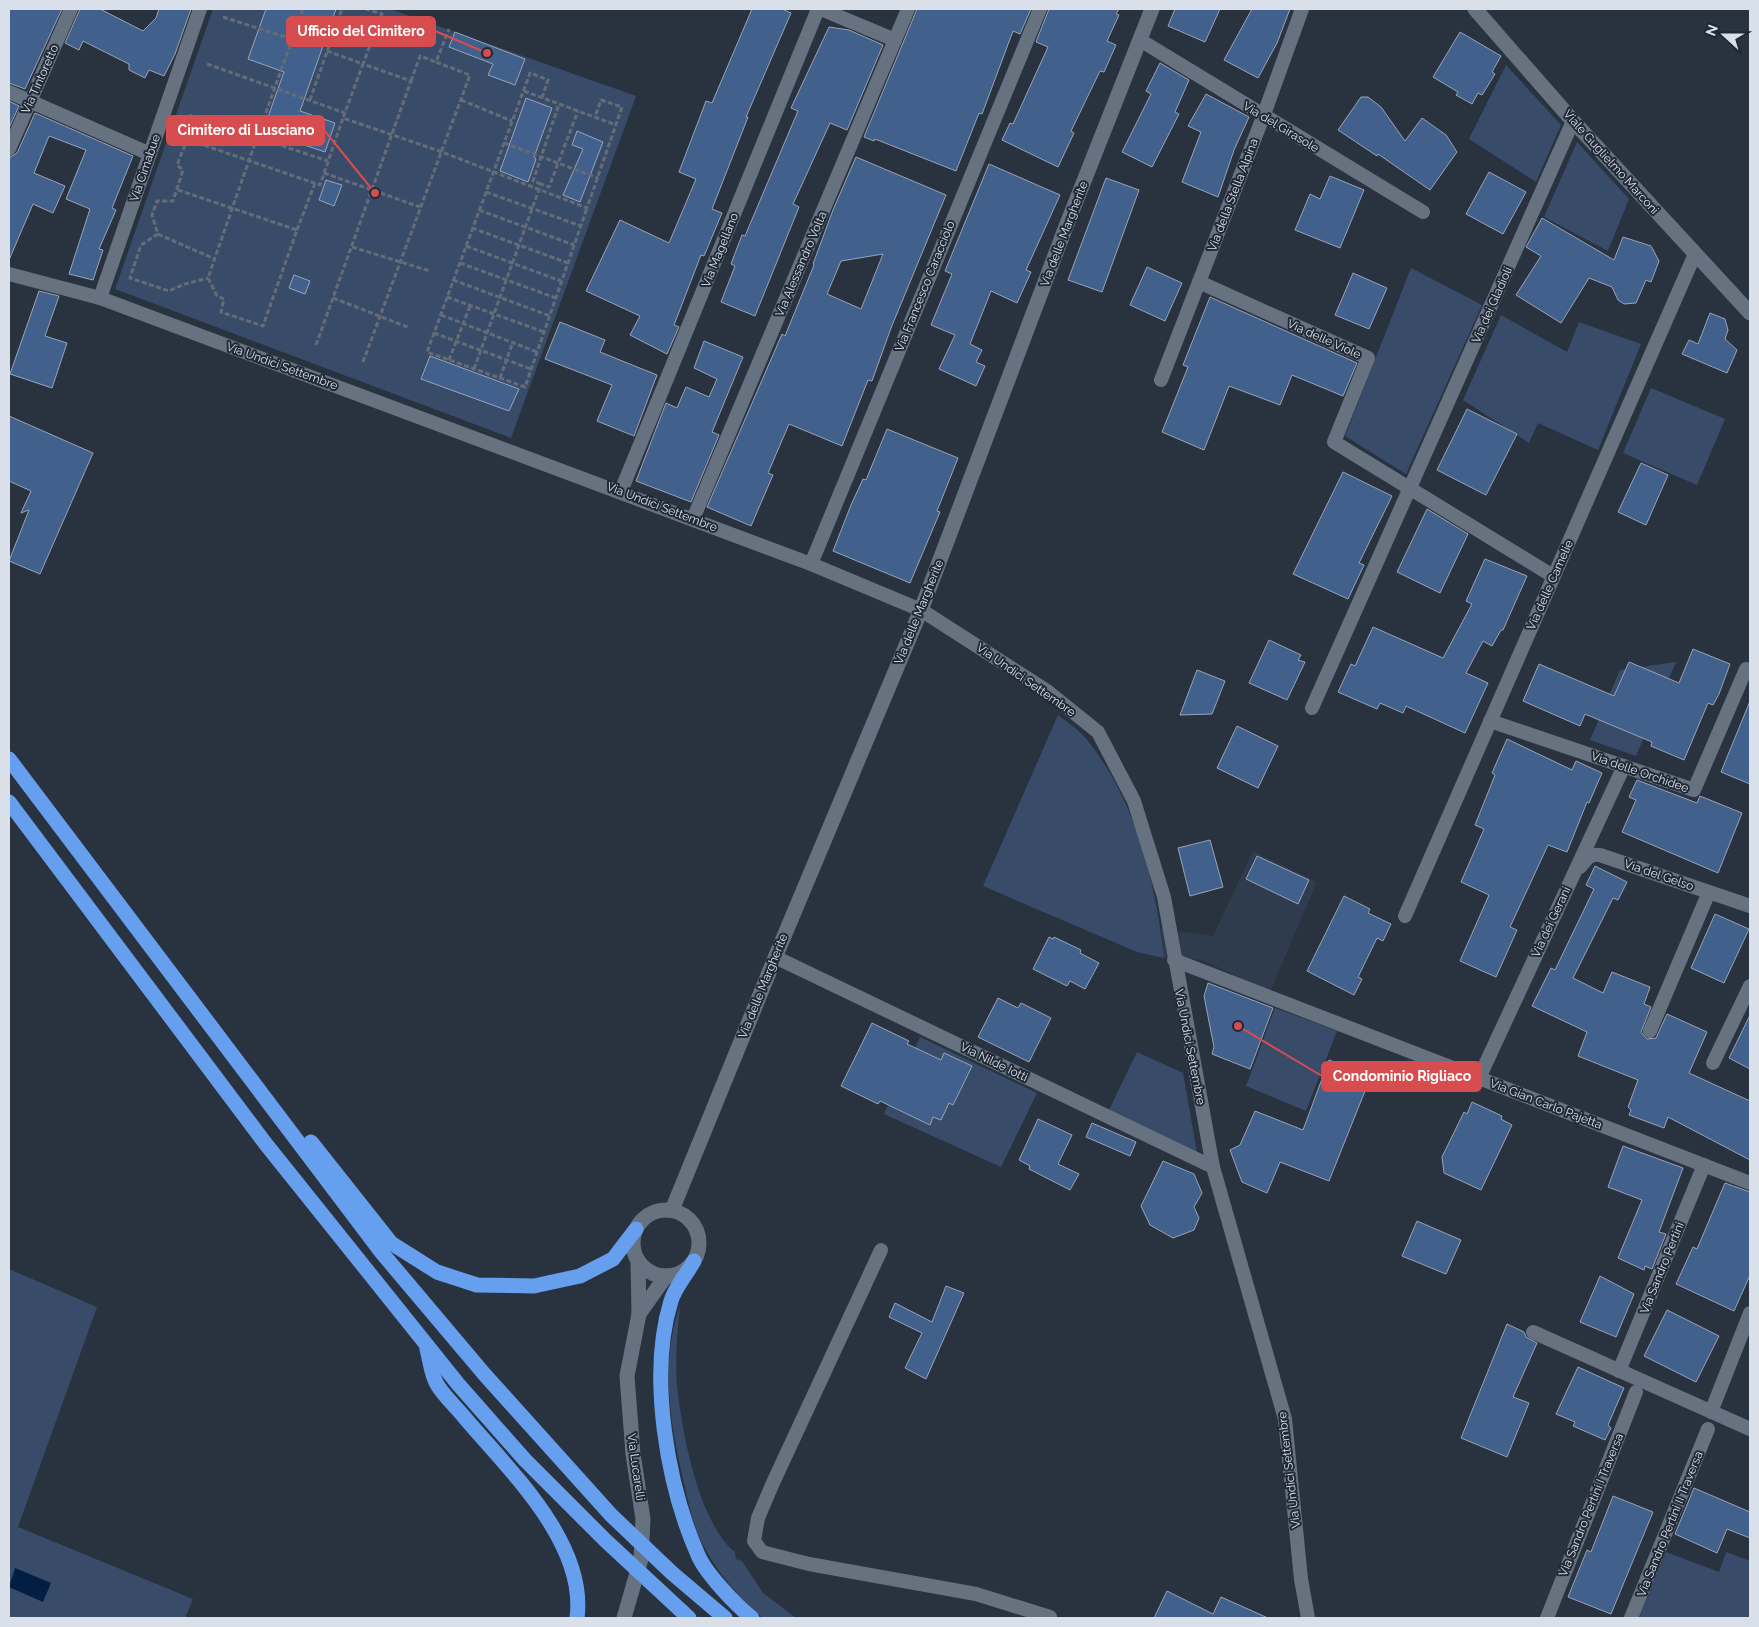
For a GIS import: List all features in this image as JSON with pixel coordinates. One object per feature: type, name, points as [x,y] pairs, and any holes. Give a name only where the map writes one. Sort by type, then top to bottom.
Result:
[{"type":"highway","points":[[9,759],[382,1253],[485,1375],[611,1515],[672,1573],[725,1618]]},
{"type":"highway","points":[[9,802],[265,1143],[458,1384],[525,1460],[605,1540],[689,1618]]},
{"type":"highway","points":[[240,1065],[278,1100],[391,1243],[437,1272],[478,1285],[534,1286],[580,1276],[613,1259],[636,1229]]},
{"type":"highway","points":[[694,1262],[671,1300],[662,1348],[661,1411],[677,1497],[699,1556],[737,1606],[752,1618]]},
{"type":"highway","points":[[425,1343],[437,1384],[524,1488],[555,1530],[568,1557],[575,1584],[576,1618]]},
{"type":"street","name":"Via Tintoretto","points":[[9,149],[71,9]]},
{"type":"street","name":"Via Cimabue","points":[[100,298],[200,9]]},
{"type":"street","name":"Via Magellano","points":[[621,491],[820,9],[895,40]]},
{"type":"street","name":"Via Alessandro Volta","points":[[693,519],[908,9]]},
{"type":"street","name":"Via Francesco Caracciolo","points":[[811,564],[1040,9]]},
{"type":"street","name":"Via delle Margherite","points":[[672,1210],[921,610],[1065,230],[1152,9]]},
{"type":"street","name":"Via della Stella Alpina","points":[[1161,380],[1263,117],[1302,9]]},
{"type":"street","name":"Viale Guglielmo Marconi","points":[[1475,9],[1573,121],[1750,313]]},
{"type":"street","name":"Via del Girasole","points":[[1140,40],[1263,117],[1423,212]]},
{"type":"street","points":[[9,92],[150,154]]},
{"type":"street","name":"Via dei Gladioli","points":[[1312,708],[1573,121]]},
{"type":"street","name":"Via delle Camelie","points":[[1405,916],[1695,254]]},
{"type":"street","name":"Via Undici Settembre","points":[[9,274],[100,298],[621,491],[811,564],[921,610],[1047,691],[1098,732],[1134,802],[1164,897],[1213,1167],[1285,1419],[1301,1579],[1308,1618]]},
{"type":"street","name":"Via delle Viole","points":[[1199,282],[1368,358],[1334,442],[1410,489]]},
{"type":"street","points":[[1410,489],[1553,576]]},
{"type":"street","name":"Via delle Orchidee","points":[[1490,721],[1694,790],[1746,669]]},
{"type":"street","name":"Via dei Gerani","points":[[1479,1078],[1624,766]]},
{"type":"street","name":"Via del Gelso","points":[[1574,874],[1587,858],[1594,854],[1600,855],[1750,906]]},
{"type":"street","points":[[1650,1031],[1709,892]]},
{"type":"street","name":"Via Nilde Iotti","points":[[775,958],[1213,1167]]},
{"type":"street","name":"Via Gian Carlo Pajetta","points":[[1174,960],[1750,1183]]},
{"type":"street","points":[[1713,1063],[1750,986]]},
{"type":"street","name":"Via Sandro Pertini","points":[[1619,1371],[1704,1165]]},
{"type":"street","points":[[636,1229],[650,1213],[672,1210],[687,1217],[697,1230],[699,1246],[694,1262],[676,1274],[666,1276],[655,1274],[645,1269],[638,1261]]},
{"type":"street","name":"Via Lucarelli","points":[[624,1618],[640,1559],[643,1519],[633,1454],[627,1376],[639,1314],[638,1261],[633,1245],[636,1229]]},
{"type":"street","points":[[881,1250],[772,1485],[758,1518],[754,1541],[762,1552],[809,1564],[976,1594],[1054,1618]]},
{"type":"street","name":"Via Lucarelli","points":[[639,1314],[666,1276]]},
{"type":"street","points":[[1711,1412],[1750,1313]]},
{"type":"street","points":[[1533,1332],[1750,1429]]},
{"type":"street","name":"Via Sandro Pertini I Traversa","points":[[1547,1618],[1636,1392]]},
{"type":"street","name":"Via Sandro Pertini II Traversa","points":[[1631,1618],[1708,1430]]},
{"type":"path","points":[[303,9],[208,278],[217,296],[224,299],[221,312],[263,326],[315,183]]},
{"type":"path","points":[[310,100],[342,9]]},
{"type":"path","points":[[215,259],[158,234],[152,216],[157,201],[173,201],[178,190],[183,170],[177,165],[185,145],[183,138],[320,185],[382,14],[366,9]]},
{"type":"path","points":[[223,17],[292,39]]},
{"type":"path","points":[[436,62],[448,30]]},
{"type":"path","points":[[327,51],[411,81]]},
{"type":"path","points":[[316,345],[420,56],[470,75],[400,261],[382,316],[363,362]]},
{"type":"path","points":[[207,64],[345,114]]},
{"type":"path","points":[[542,98],[548,80],[530,73],[427,352],[525,387],[622,106],[601,100],[595,117]]},
{"type":"path","points":[[524,91],[616,125]]},
{"type":"path","points":[[461,100],[512,121]]},
{"type":"path","points":[[559,104],[533,181],[549,187],[578,111]]},
{"type":"path","points":[[189,115],[328,161]]},
{"type":"path","points":[[343,118],[442,152],[587,208]]},
{"type":"path","points":[[504,143],[598,178]]},
{"type":"path","points":[[324,173],[420,208]]},
{"type":"path","points":[[474,369],[541,184]]},
{"type":"path","points":[[178,190],[297,230]]},
{"type":"path","points":[[486,192],[581,226]]},
{"type":"path","points":[[479,210],[574,245]]},
{"type":"path","points":[[472,228],[568,263]]},
{"type":"path","points":[[158,234],[140,245],[130,278],[169,291],[185,284],[208,278]]},
{"type":"path","points":[[466,246],[562,282]]},
{"type":"path","points":[[352,247],[430,271]]},
{"type":"path","points":[[460,263],[556,298]]},
{"type":"path","points":[[453,280],[550,316]]},
{"type":"path","points":[[333,298],[410,328]]},
{"type":"path","points":[[447,298],[544,332]]},
{"type":"path","points":[[449,360],[470,306]]},
{"type":"path","points":[[441,315],[537,352]]},
{"type":"path","points":[[434,333],[531,369]]},
{"type":"path","points":[[500,378],[513,342]]},
{"type":"shaded area","points":[[213,9],[390,9],[636,96],[511,438],[115,289]]},
{"type":"shaded area","points":[[1506,65],[1561,125],[1536,182],[1469,139]]},
{"type":"shaded area","points":[[1577,142],[1629,199],[1608,251],[1544,217]]},
{"type":"shaded area","points":[[1411,268],[1482,305],[1406,474],[1345,436]]},
{"type":"shaded area","points":[[1501,315],[1567,352],[1579,322],[1641,344],[1598,450],[1538,423],[1529,443],[1463,400]]},
{"type":"shaded area","points":[[1651,388],[1725,419],[1697,485],[1623,453]]},
{"type":"shaded area","points":[[1676,662],[1636,756],[1590,740],[1620,670]]},
{"type":"shaded area","points":[[1058,715],[1082,734],[1100,757],[1116,783],[1129,811],[1148,869],[1155,899],[1164,958],[1137,952],[983,886]]},
{"type":"shaded area","points":[[1253,851],[1317,882],[1270,992],[1200,959],[1164,958],[1161,929],[1213,936]]},
{"type":"shaded area","points":[[1275,1008],[1337,1031],[1306,1111],[1246,1086]]},
{"type":"shaded area","points":[[920,1037],[1037,1093],[1001,1167],[884,1114]]},
{"type":"shaded area","points":[[1137,1052],[1183,1073],[1197,1152],[1109,1110]]},
{"type":"shaded area","points":[[9,1269],[97,1307],[18,1527],[193,1599],[185,1618],[9,1618]]},
{"type":"shaded area","points":[[680,1306],[676,1367],[679,1405],[694,1476],[702,1499],[711,1521],[722,1539],[735,1552],[736,1559],[742,1561],[763,1593],[796,1618],[763,1618],[737,1593],[722,1575],[703,1545],[697,1531],[690,1509],[675,1442],[669,1396],[670,1351]]},
{"type":"shaded area","points":[[1666,1552],[1719,1572],[1726,1552],[1750,1561],[1750,1618],[1639,1618]]},
{"type":"shaded area","points":[[15,1568],[51,1583],[43,1602],[9,1587]]},
{"type":"building","points":[[9,9],[62,9],[25,89],[9,83]]},
{"type":"building","points":[[80,9],[100,9],[143,31],[156,18],[159,9],[191,9],[175,54],[164,76],[149,70],[145,78],[129,70],[129,64],[83,41],[79,50],[65,43]]},
{"type":"building","points":[[266,9],[336,9],[300,111],[335,123],[325,152],[263,131],[284,72],[248,59]]},
{"type":"building","points":[[752,9],[782,9],[791,13],[746,117],[748,117],[712,209],[722,213],[704,256],[701,255],[674,325],[679,327],[667,354],[630,335],[640,316],[586,291],[620,220],[669,243],[696,179],[679,172],[706,101],[712,103]]},
{"type":"building","points":[[917,9],[1031,9],[1020,34],[1013,31],[982,114],[979,113],[956,171],[875,139],[874,141],[864,137]]},
{"type":"building","points":[[1049,9],[1119,9],[1116,14],[1119,15],[1107,41],[1116,45],[1104,72],[1100,71],[1071,131],[1074,133],[1058,167],[1002,140],[1010,123],[1013,124],[1048,47],[1036,42]]},
{"type":"building","points":[[1175,9],[1220,9],[1205,42],[1168,26]]},
{"type":"building","points":[[1252,9],[1290,9],[1277,43],[1258,78],[1224,60]]},
{"type":"building","points":[[829,27],[849,30],[883,45],[847,130],[830,123],[793,204],[799,207],[755,316],[721,302],[735,266],[731,264],[742,235],[745,236],[798,111],[791,108]]},
{"type":"building","points":[[455,32],[525,59],[515,85],[488,75],[493,64],[449,47]]},
{"type":"building","points":[[1460,32],[1501,56],[1492,72],[1495,74],[1482,95],[1478,93],[1472,104],[1456,95],[1458,92],[1433,77]]},
{"type":"building","points":[[1160,63],[1189,80],[1175,112],[1179,114],[1152,167],[1122,152],[1151,94],[1146,91]]},
{"type":"building","points":[[1206,94],[1249,117],[1234,150],[1218,197],[1182,182],[1201,132],[1188,126]]},
{"type":"building","points":[[1361,97],[1368,97],[1381,107],[1405,141],[1422,118],[1446,135],[1457,152],[1430,190],[1378,154],[1377,156],[1338,130]]},
{"type":"building","points":[[526,98],[552,108],[534,157],[536,159],[528,182],[500,171]]},
{"type":"building","points":[[9,101],[19,106],[9,128]]},
{"type":"building","points":[[35,113],[133,156],[112,208],[116,210],[99,249],[103,250],[93,280],[69,274],[90,209],[66,199],[86,150],[49,136],[34,173],[65,186],[53,213],[33,204],[9,260],[9,158],[17,153]]},
{"type":"building","points":[[577,131],[603,142],[580,202],[563,195],[583,149],[572,145]]},
{"type":"building","points":[[856,157],[946,195],[891,328],[872,381],[868,380],[842,446],[789,424],[768,473],[773,475],[751,526],[707,507],[782,334],[785,336],[814,265],[833,210]],"holes":[[[883,254],[861,309],[827,294],[841,261]]]},
{"type":"building","points":[[989,164],[1060,195],[1026,270],[1031,272],[1017,303],[991,291],[970,344],[982,350],[976,362],[985,366],[976,386],[939,369],[955,335],[931,325],[952,274],[945,271]]},
{"type":"building","points":[[1489,172],[1526,192],[1503,234],[1466,214]]},
{"type":"building","points":[[1330,176],[1364,190],[1340,248],[1295,230],[1310,194],[1320,199]]},
{"type":"building","points":[[1106,178],[1139,190],[1102,292],[1068,280]]},
{"type":"building","points":[[326,180],[342,185],[334,206],[319,200]]},
{"type":"building","points":[[1542,218],[1614,260],[1623,237],[1651,246],[1659,261],[1651,282],[1646,280],[1636,303],[1624,304],[1618,300],[1612,287],[1589,278],[1561,323],[1516,295],[1541,256],[1526,247]]},
{"type":"building","points":[[1147,267],[1182,283],[1165,321],[1130,305]]},
{"type":"building","points":[[1353,273],[1387,288],[1369,329],[1335,315]]},
{"type":"building","points":[[294,275],[310,281],[305,294],[289,288]]},
{"type":"building","points":[[39,291],[59,296],[45,336],[67,343],[52,388],[10,374]]},
{"type":"building","points":[[1210,297],[1357,363],[1343,396],[1292,375],[1280,405],[1229,386],[1204,450],[1162,432],[1188,367],[1183,365]]},
{"type":"building","points":[[1710,313],[1725,319],[1728,330],[1725,339],[1737,350],[1727,373],[1682,354],[1689,340],[1698,344]]},
{"type":"building","points":[[560,322],[605,340],[600,352],[657,375],[634,436],[597,421],[612,385],[545,359]]},
{"type":"building","points":[[704,341],[743,357],[712,432],[719,435],[691,502],[636,481],[666,403],[677,408],[686,387],[709,397],[717,379],[694,368]]},
{"type":"building","points":[[430,356],[519,389],[509,411],[421,379]]},
{"type":"building","points":[[1467,409],[1517,434],[1486,495],[1437,470]]},
{"type":"building","points":[[9,416],[93,453],[40,574],[9,561],[29,510],[21,513],[31,491],[9,481]]},
{"type":"building","points":[[887,429],[958,458],[937,511],[940,512],[910,583],[833,551],[851,505],[863,479],[866,480]]},
{"type":"building","points":[[1641,463],[1668,475],[1646,525],[1618,512]]},
{"type":"building","points":[[1343,472],[1392,496],[1359,563],[1364,565],[1348,599],[1293,574]]},
{"type":"building","points":[[1427,509],[1468,534],[1440,593],[1397,572]]},
{"type":"building","points":[[1485,559],[1527,576],[1503,630],[1501,630],[1492,646],[1483,641],[1466,673],[1488,683],[1465,733],[1406,706],[1403,713],[1380,703],[1377,709],[1338,692],[1351,664],[1355,666],[1373,627],[1443,658],[1472,604],[1466,601]]},
{"type":"building","points":[[1269,640],[1301,655],[1298,660],[1305,662],[1287,700],[1249,683]]},
{"type":"building","points":[[1693,649],[1730,664],[1719,694],[1713,705],[1708,703],[1684,760],[1651,746],[1652,742],[1585,714],[1580,726],[1523,701],[1539,664],[1614,696],[1629,662],[1679,683]]},
{"type":"building","points":[[1197,670],[1225,681],[1212,714],[1180,715]]},
{"type":"building","points":[[1750,701],[1750,784],[1721,772]]},
{"type":"building","points":[[1237,726],[1278,746],[1258,788],[1217,768]]},
{"type":"building","points":[[1507,739],[1572,770],[1576,761],[1602,773],[1589,803],[1587,802],[1567,852],[1548,845],[1510,927],[1517,930],[1496,977],[1460,961],[1489,895],[1461,882],[1484,829],[1475,825],[1495,775],[1492,773]]},
{"type":"building","points":[[1637,780],[1697,803],[1700,796],[1742,813],[1718,873],[1622,832],[1636,800],[1629,797]]},
{"type":"building","points":[[1210,840],[1223,887],[1190,896],[1178,848]]},
{"type":"building","points":[[1257,856],[1309,880],[1298,904],[1246,879]]},
{"type":"building","points":[[1595,866],[1627,882],[1618,900],[1613,898],[1573,978],[1603,993],[1612,972],[1650,987],[1644,1004],[1651,1007],[1641,1032],[1647,1039],[1656,1038],[1667,1014],[1707,1032],[1689,1073],[1750,1101],[1750,1160],[1668,1117],[1664,1128],[1629,1115],[1631,1110],[1628,1107],[1638,1080],[1578,1056],[1587,1032],[1532,1006],[1551,968],[1555,970],[1594,889],[1586,885]]},
{"type":"building","points":[[1344,896],[1370,909],[1368,913],[1391,924],[1383,941],[1377,938],[1358,977],[1362,979],[1354,995],[1307,971]]},
{"type":"building","points":[[1715,914],[1749,929],[1724,983],[1691,968]]},
{"type":"building","points":[[1049,937],[1053,939],[1054,937],[1081,950],[1080,953],[1099,963],[1085,989],[1070,981],[1067,986],[1033,969]]},
{"type":"building","points":[[1208,983],[1273,1008],[1250,1069],[1212,1054],[1214,1047],[1204,996]]},
{"type":"building","points":[[998,998],[1018,1008],[1021,1003],[1051,1018],[1029,1062],[978,1037]]},
{"type":"building","points":[[1750,1015],[1750,1069],[1729,1058]]},
{"type":"building","points":[[872,1023],[909,1041],[907,1044],[941,1060],[944,1053],[972,1066],[953,1105],[949,1103],[941,1120],[933,1117],[930,1125],[880,1101],[878,1104],[841,1086]]},
{"type":"building","points":[[1329,1060],[1371,1076],[1329,1181],[1280,1162],[1267,1193],[1242,1182],[1230,1150],[1240,1145],[1255,1111],[1303,1130]]},
{"type":"building","points":[[1472,1102],[1502,1116],[1501,1119],[1512,1125],[1481,1190],[1444,1173],[1442,1157],[1464,1112],[1467,1114]]},
{"type":"building","points":[[1038,1119],[1072,1135],[1058,1164],[1079,1174],[1070,1190],[1029,1169],[1030,1166],[1019,1160]]},
{"type":"building","points":[[1092,1123],[1136,1142],[1130,1156],[1086,1137]]},
{"type":"building","points":[[1623,1146],[1683,1168],[1659,1232],[1666,1234],[1652,1269],[1645,1266],[1644,1270],[1618,1258],[1642,1200],[1608,1187]]},
{"type":"building","points":[[1163,1161],[1194,1174],[1202,1193],[1194,1207],[1199,1218],[1194,1230],[1173,1238],[1150,1225],[1141,1206]]},
{"type":"building","points":[[1725,1183],[1750,1192],[1750,1275],[1734,1311],[1676,1284],[1693,1247],[1697,1249]]},
{"type":"building","points":[[1417,1221],[1461,1240],[1446,1274],[1402,1256]]},
{"type":"building","points":[[1600,1276],[1634,1294],[1616,1337],[1580,1322]]},
{"type":"building","points":[[946,1286],[964,1293],[926,1379],[905,1368],[922,1333],[889,1317],[895,1303],[932,1322]]},
{"type":"building","points":[[1667,1310],[1719,1336],[1696,1382],[1644,1356]]},
{"type":"building","points":[[1507,1324],[1524,1332],[1526,1337],[1537,1343],[1513,1397],[1529,1403],[1507,1457],[1461,1438]]},
{"type":"building","points":[[1578,1367],[1624,1388],[1608,1425],[1611,1428],[1605,1440],[1573,1426],[1575,1422],[1556,1414]]},
{"type":"building","points":[[1694,1488],[1750,1512],[1750,1538],[1727,1529],[1717,1553],[1675,1534]]},
{"type":"building","points":[[1613,1496],[1653,1512],[1611,1614],[1568,1597],[1587,1550],[1591,1552]]},
{"type":"building","points":[[1167,1591],[1213,1614],[1221,1597],[1268,1618],[1154,1618]]},
{"type":"place","name":"Ufficio del Cimitero","points":[[487,53]]},
{"type":"place","name":"Cimitero di Lusciano","points":[[375,193]]},
{"type":"place","name":"Condominio Rigliaco","points":[[1238,1026]]}]
